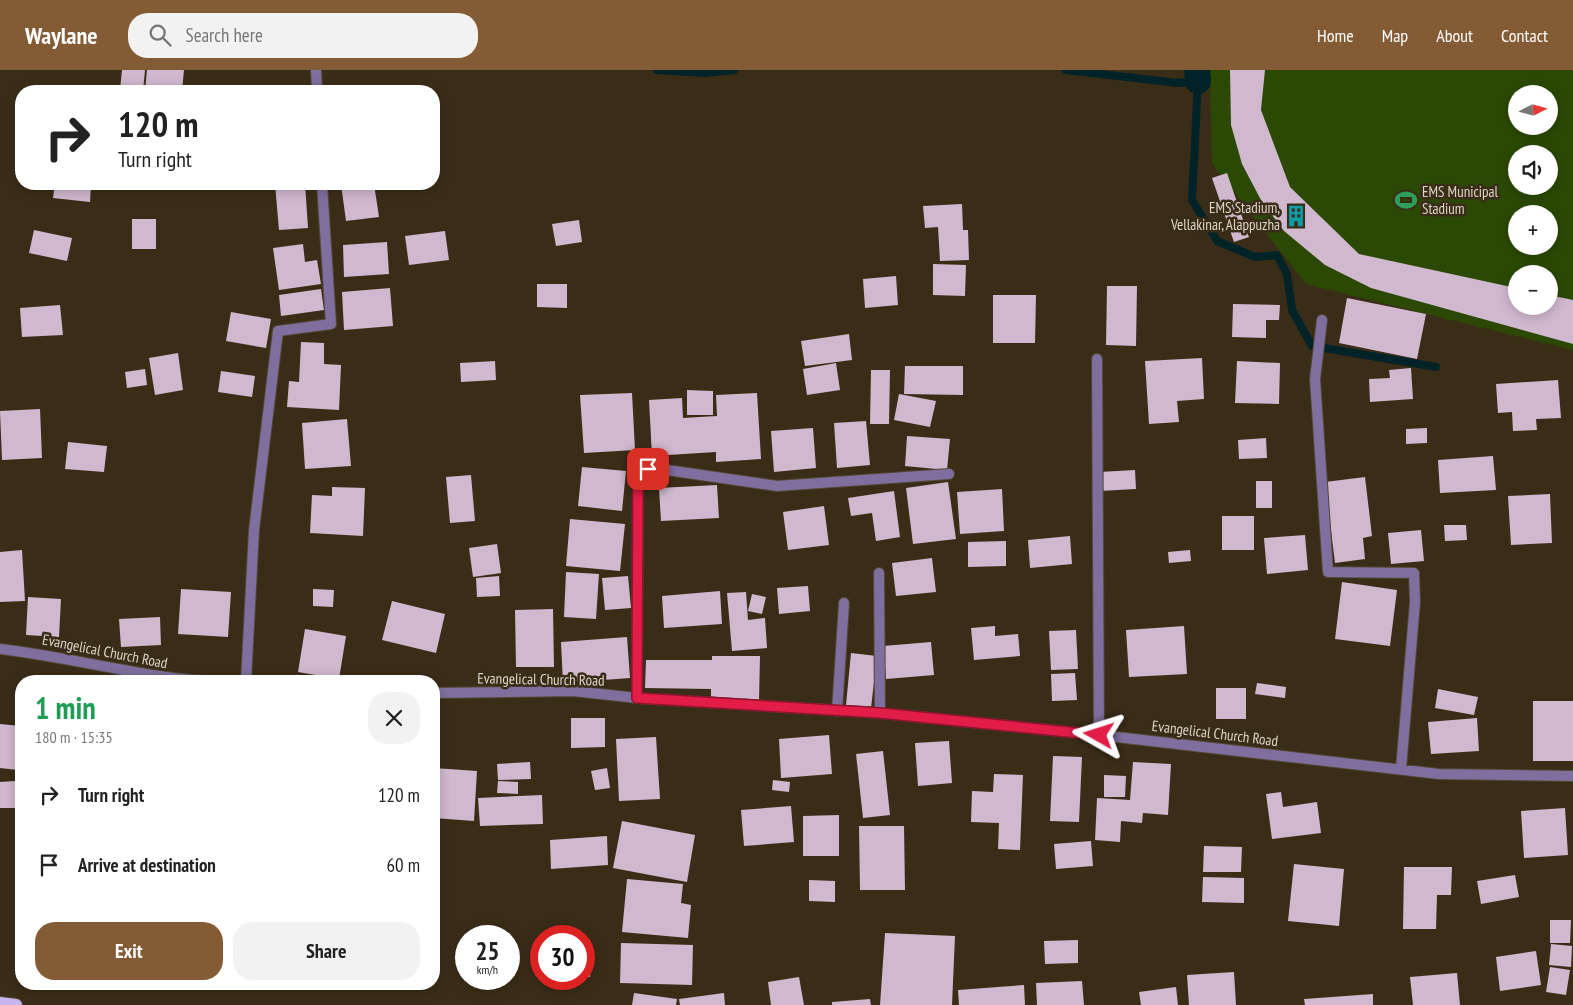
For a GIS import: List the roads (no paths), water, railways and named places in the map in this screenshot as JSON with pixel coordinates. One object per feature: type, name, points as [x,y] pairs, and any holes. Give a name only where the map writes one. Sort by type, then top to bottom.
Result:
[{"type":"main road","points":[[0,1003],[16,1005]]},
{"type":"street","points":[[316,70],[317,85]]},
{"type":"street","points":[[246,675],[254,530],[278,331],[331,324],[322,190]]},
{"type":"street","points":[[1322,320],[1315,379],[1328,572],[1414,573],[1415,602],[1401,769]]},
{"type":"street","points":[[1097,359],[1099,735]]},
{"type":"street","points":[[637,698],[638,475],[648,469],[667,470],[777,486],[949,474]]},
{"type":"street","points":[[880,574],[880,713]]},
{"type":"street","points":[[837,711],[844,603]]},
{"type":"street","name":"Evangelical Church Road","points":[[0,649],[53,655],[145,675]]},
{"type":"street","name":"Evangelical Church Road","points":[[440,693],[573,692],[637,698],[880,713],[1099,735],[1439,774],[1573,776]]},
{"type":"waterway","points":[[657,70],[705,73],[734,70]]},
{"type":"waterway","points":[[1066,70],[1178,83],[1198,81],[1192,200],[1217,241],[1255,257],[1277,255],[1287,274],[1292,310],[1312,346],[1436,367]]},
{"type":"waterway","points":[[1197,70],[1198,81]]},
{"type":"place","name":"EMS Municipal Stadium","points":[[1406,200]]},
{"type":"place","name":"EMS Stadium, Vellakinar, Alappuzha","points":[[1296,216]]}]
